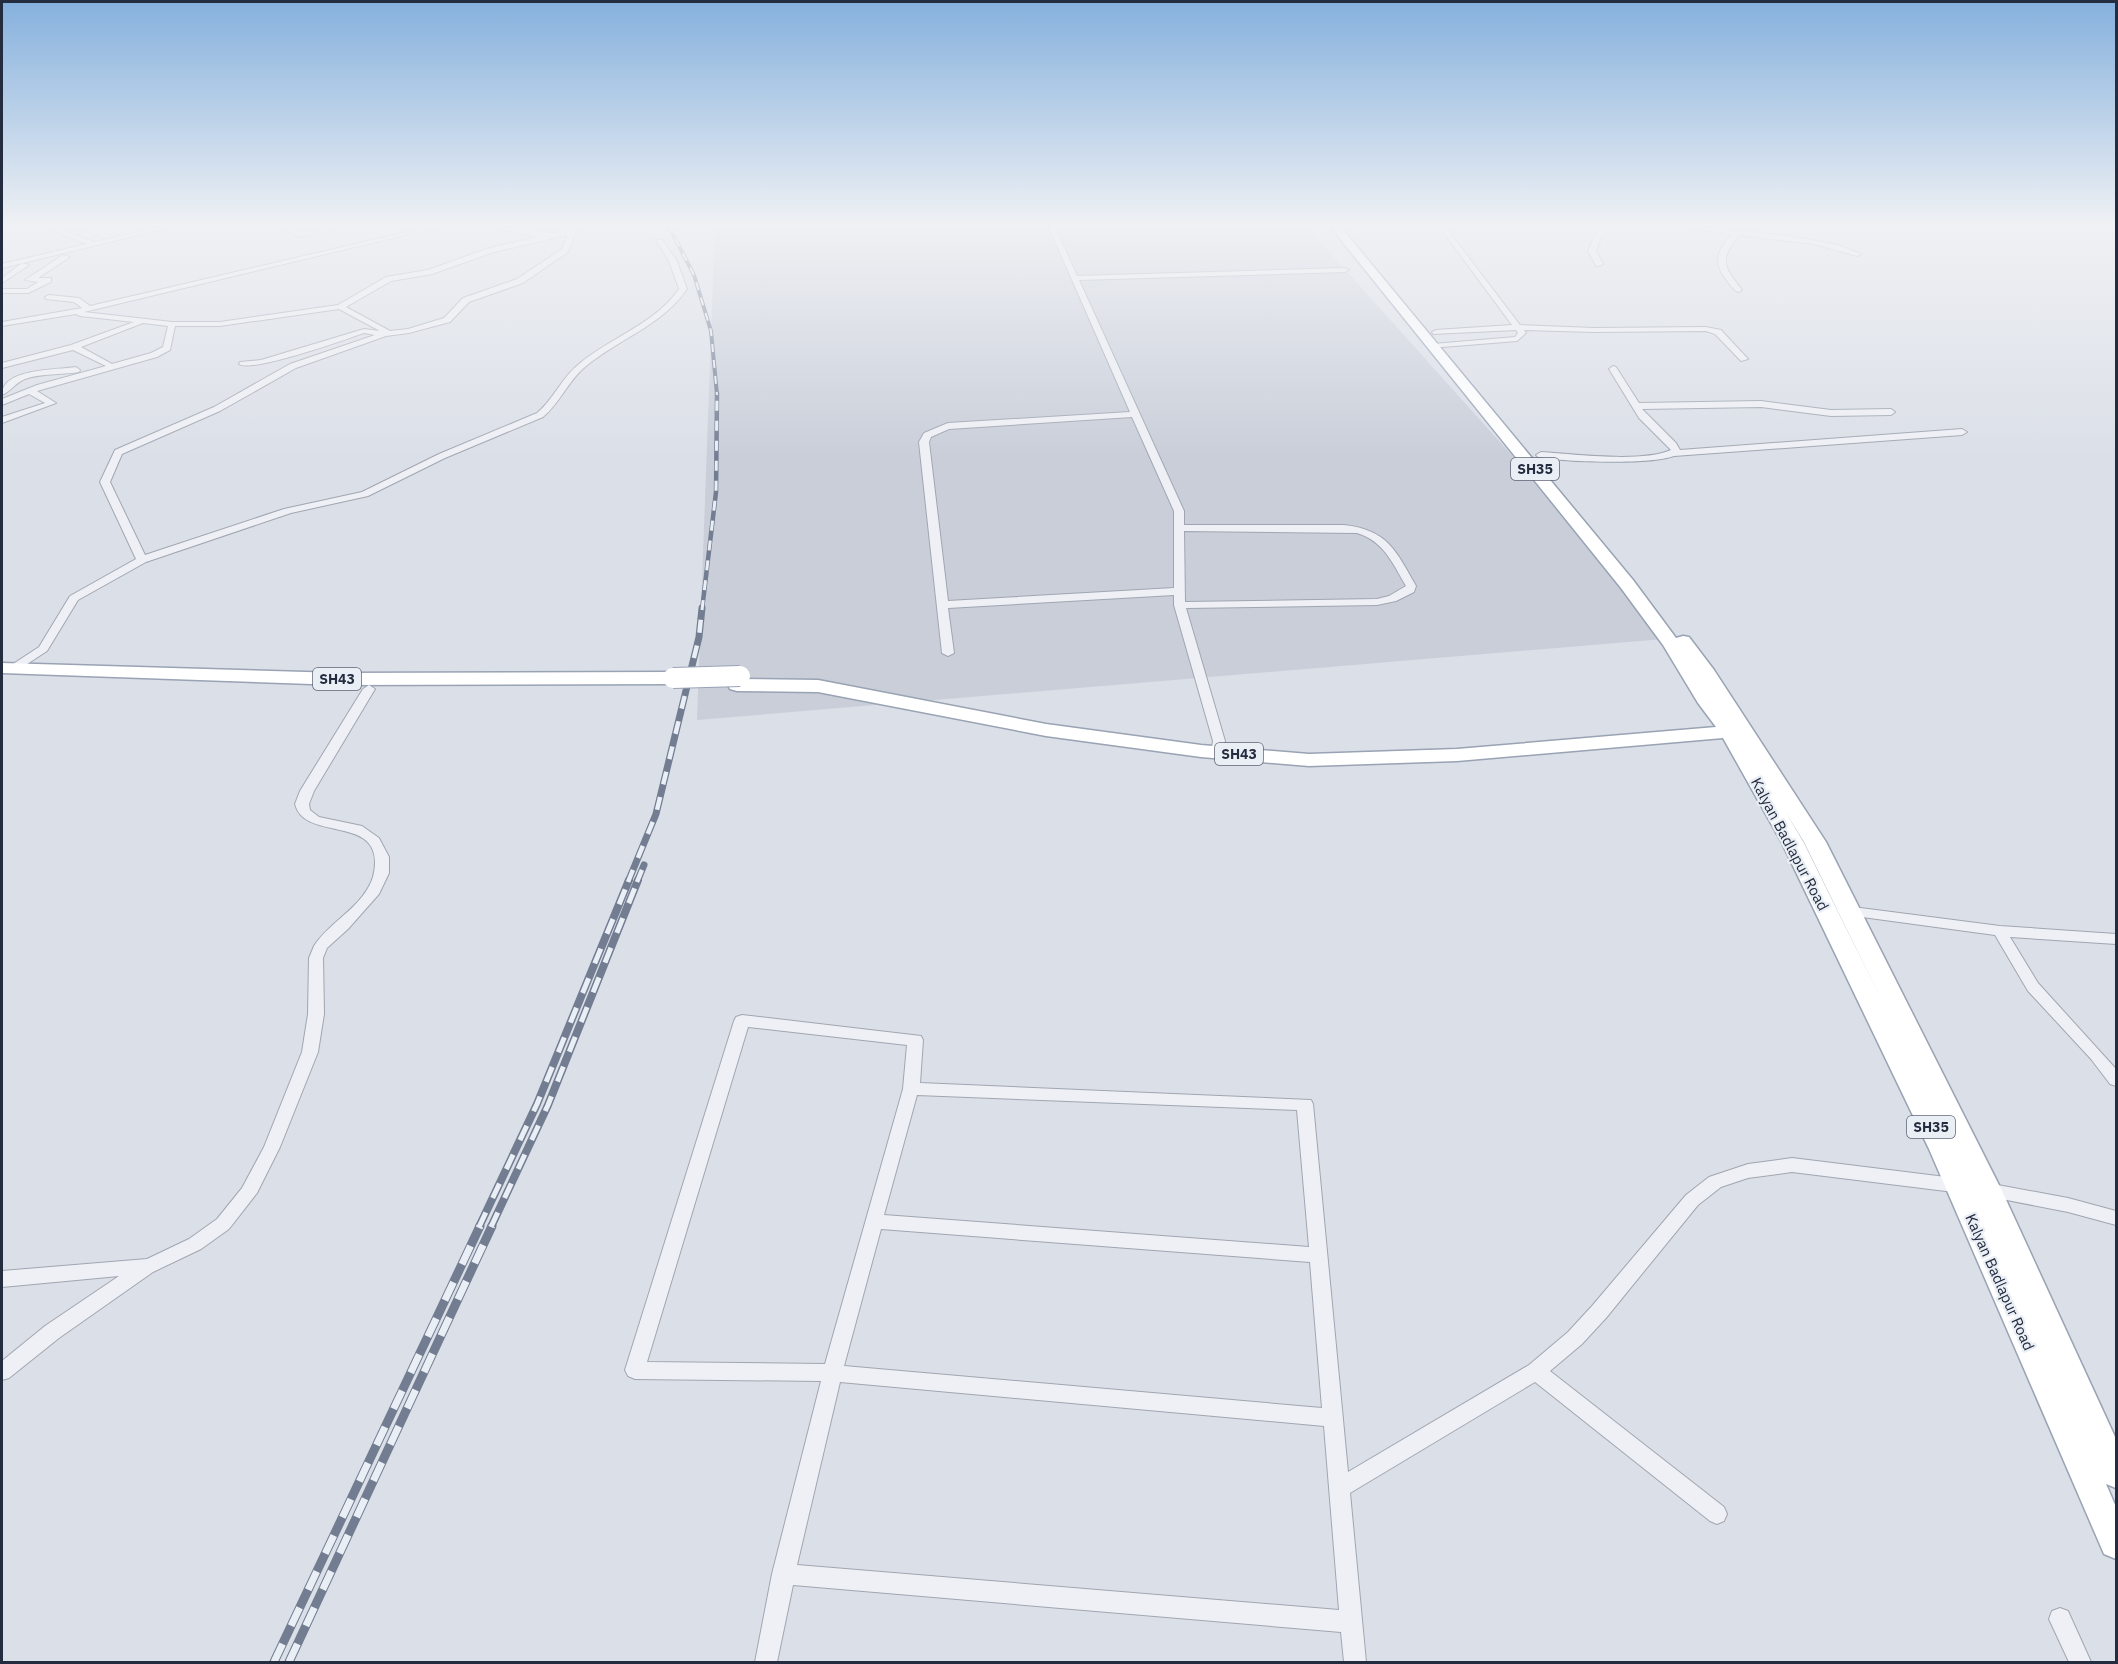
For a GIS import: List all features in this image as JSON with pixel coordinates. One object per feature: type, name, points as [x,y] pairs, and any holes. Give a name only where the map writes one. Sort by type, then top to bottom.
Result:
[{"type":"main road","name":"Kalyan Badlapur Road","points":[[1405,303],[1541,455],[1556,485]]},
{"type":"main road","name":"Kalyan Badlapur Road","points":[[1438,341],[1705,670],[1793,843],[1837,910],[1988,1191],[2116,1473]]},
{"type":"main road","name":"SH43","points":[[5,673],[369,689],[738,681],[840,689],[1046,730],[1218,747],[1309,760],[1396,759],[1734,727]]},
{"type":"main road","name":"SH43","points":[[5,673],[671,682]]},
{"type":"main road","name":"Kalyan Badlapur Road","points":[[1837,910],[2116,1543]]},
{"type":"street","points":[[80,303],[89,309]]},
{"type":"street","points":[[2,324],[116,303]]},
{"type":"street","points":[[69,313],[172,324],[220,324],[340,307],[350,303]]},
{"type":"street","points":[[243,364],[262,362],[364,332],[409,331],[447,320],[463,303]]},
{"type":"street","points":[[5,673],[43,649],[74,598],[142,560],[288,511],[365,494],[442,456],[540,415],[552,406],[561,390],[580,367],[620,338],[654,321],[675,303]]},
{"type":"street","points":[[1087,303],[1179,511],[1180,605],[1218,747]]},
{"type":"street","points":[[1438,341],[1517,339],[1521,335],[1520,328],[1501,303]]},
{"type":"street","points":[[340,307],[388,333]]},
{"type":"street","points":[[2,365],[74,348],[144,321]]},
{"type":"street","points":[[2,402],[30,391],[154,355],[167,346],[172,324]]},
{"type":"street","points":[[1438,341],[1520,328],[1706,329],[1718,333],[1744,359]]},
{"type":"street","points":[[142,560],[105,482],[118,452],[217,409],[293,366],[388,333]]},
{"type":"street","points":[[2,393],[9,384],[32,374],[70,371],[108,364],[167,346]]},
{"type":"street","points":[[74,348],[108,364]]},
{"type":"street","points":[[1613,369],[1642,416],[1675,448],[1675,453]]},
{"type":"street","points":[[2,420],[52,403],[30,391]]},
{"type":"street","points":[[1637,406],[1761,404],[1831,412],[1891,412]]},
{"type":"street","points":[[948,653],[924,442],[927,435],[948,426],[975,423],[1136,414]]},
{"type":"street","points":[[1541,455],[1614,458],[1664,457],[1675,453],[1962,432]]},
{"type":"street","points":[[1179,528],[1344,528],[1367,531],[1385,543],[1411,586],[1404,595],[1377,602],[1180,605]]},
{"type":"street","points":[[943,605],[1180,591]]},
{"type":"street","points":[[2,1372],[52,1332],[149,1266],[195,1244],[223,1224],[248,1193],[272,1147],[310,1052],[316,1014],[316,958],[321,946],[343,926],[374,891],[382,873],[382,857],[374,841],[357,829],[315,820],[304,812],[302,804],[307,791],[369,689]]},
{"type":"street","points":[[1837,910],[2000,931],[2116,939]]},
{"type":"street","points":[[2000,931],[2017,964],[2035,988],[2100,1057],[2116,1080]]},
{"type":"street","points":[[766,1662],[783,1574],[831,1373],[911,1089],[915,1040],[742,1021],[635,1370],[831,1373],[1332,1418]]},
{"type":"street","points":[[911,1089],[1305,1104],[1355,1662]]},
{"type":"street","points":[[1340,1488],[1536,1371],[1575,1338],[1692,1200],[1715,1182],[1748,1171],[1792,1165],[1957,1185],[2068,1205],[2116,1218]]},
{"type":"street","points":[[873,1221],[1318,1255]]},
{"type":"street","points":[[2,1278],[149,1266]]},
{"type":"street","points":[[1536,1371],[1717,1514]]},
{"type":"street","points":[[783,1574],[1352,1622]]},
{"type":"street","points":[[2060,1619],[2080,1662]]},
{"type":"shaded area","points":[[712,303],[1375,303],[1676,638],[697,720]]},
{"type":"railway","points":[[702,303],[711,331],[717,395]]},
{"type":"railway","points":[[702,610],[716,492],[717,395]]},
{"type":"railway","points":[[628,882],[656,814],[699,637],[702,608]]},
{"type":"railway","points":[[637,882],[644,865]]},
{"type":"railway","points":[[479,1227],[537,1104],[629,880]]},
{"type":"railway","points":[[491,1227],[548,1105],[638,880]]},
{"type":"railway","points":[[274,1662],[480,1226]]},
{"type":"railway","points":[[289,1662],[492,1226]]}]
